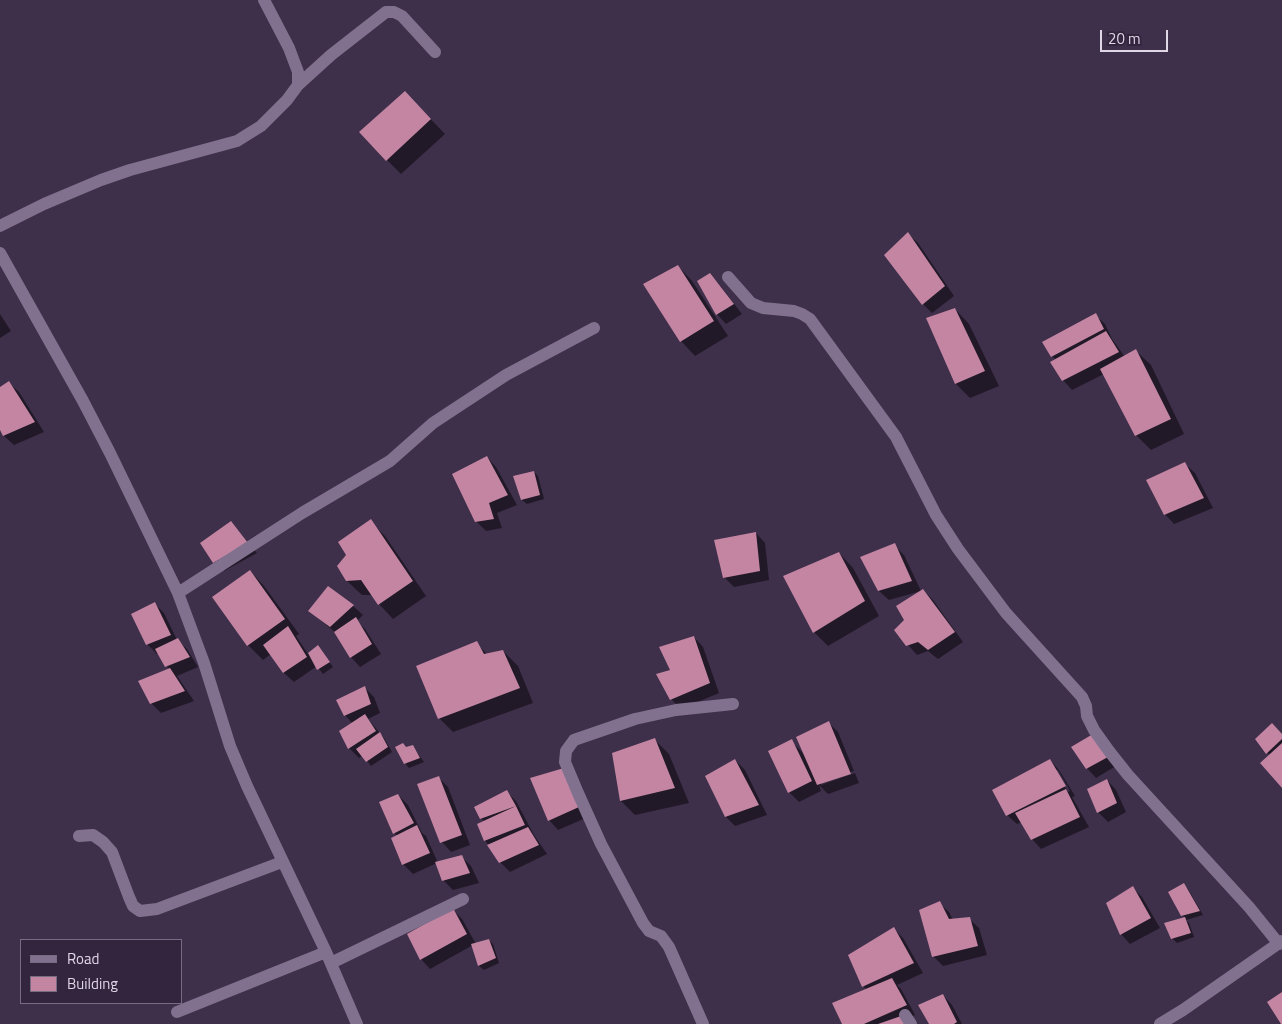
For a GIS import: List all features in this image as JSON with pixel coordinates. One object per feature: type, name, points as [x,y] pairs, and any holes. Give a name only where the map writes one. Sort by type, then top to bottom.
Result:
[{"type":"street","points":[[264,0],[295,62],[298,72],[298,85]]},
{"type":"street","points":[[0,226],[44,204],[101,180],[130,170],[237,141],[262,126],[287,100],[298,85],[331,55],[386,12],[394,12],[402,16],[435,52]]},
{"type":"street","points":[[0,253],[79,393],[178,593],[204,663],[230,746],[357,1024]]},
{"type":"street","points":[[728,278],[751,303],[764,308],[794,311],[810,319],[896,437],[936,515],[958,549],[1006,613],[1082,697],[1086,706],[1087,716],[1109,751],[1280,942],[1160,1024]]},
{"type":"street","points":[[178,593],[302,514],[390,462],[433,423],[506,375],[594,328]]},
{"type":"street","points":[[703,1024],[669,947],[661,936],[649,931],[643,923],[602,844],[568,770],[565,762],[566,751],[574,740],[635,719],[676,710],[733,704]]},
{"type":"street","points":[[78,836],[93,835],[104,842],[112,852],[133,906],[140,911],[157,908],[282,862]]},
{"type":"street","points":[[177,1012],[328,958],[463,899]]},
{"type":"building","points":[[405,91],[431,119],[386,161],[359,132]]},
{"type":"building","points":[[908,232],[945,286],[922,305],[884,255]]},
{"type":"building","points":[[678,265],[714,321],[680,342],[643,284]]},
{"type":"building","points":[[710,273],[734,304],[716,315],[697,281]]},
{"type":"building","points":[[955,308],[985,371],[955,384],[926,318]]},
{"type":"building","points":[[1096,313],[1104,329],[1051,357],[1042,342]]},
{"type":"building","points":[[1106,331],[1119,352],[1062,381],[1050,362]]},
{"type":"building","points":[[1136,349],[1171,419],[1135,436],[1100,369]]},
{"type":"building","points":[[9,381],[35,422],[3,436],[0,430],[0,387]]},
{"type":"building","points":[[487,456],[508,495],[489,503],[494,519],[475,522],[452,474]]},
{"type":"building","points":[[1185,462],[1204,498],[1164,515],[1146,480]]},
{"type":"building","points":[[534,471],[540,495],[521,500],[513,476]]},
{"type":"building","points":[[371,519],[413,581],[378,605],[361,580],[346,581],[337,566],[346,555],[338,542]]},
{"type":"building","points":[[231,521],[248,543],[213,563],[200,543]]},
{"type":"building","points":[[756,532],[760,571],[723,578],[714,540]]},
{"type":"building","points":[[895,543],[912,581],[878,591],[860,557]]},
{"type":"building","points":[[839,552],[865,601],[813,633],[783,576]]},
{"type":"building","points":[[250,570],[285,619],[247,646],[212,597]]},
{"type":"building","points":[[328,586],[354,605],[330,627],[308,611]]},
{"type":"building","points":[[923,589],[955,632],[928,650],[918,642],[906,646],[894,630],[904,620],[896,606]]},
{"type":"building","points":[[155,602],[171,635],[146,645],[131,614]]},
{"type":"building","points":[[356,617],[372,644],[350,658],[334,632]]},
{"type":"building","points":[[288,626],[307,657],[283,673],[263,645]]},
{"type":"building","points":[[694,636],[710,683],[670,700],[656,674],[670,670],[659,647]]},
{"type":"building","points":[[178,638],[190,657],[165,667],[155,649]]},
{"type":"building","points":[[477,641],[484,654],[503,650],[520,688],[438,719],[416,666]]},
{"type":"building","points":[[318,645],[330,662],[317,670],[308,653]]},
{"type":"building","points":[[170,668],[185,691],[150,704],[138,681]]},
{"type":"building","points":[[365,686],[371,704],[344,716],[336,700]]},
{"type":"building","points":[[365,714],[376,731],[348,749],[339,731]]},
{"type":"building","points":[[829,721],[851,774],[817,785],[796,737]]},
{"type":"building","points":[[1272,723],[1282,734],[1282,739],[1266,754],[1255,739]]},
{"type":"building","points":[[380,732],[388,747],[366,762],[356,749]]},
{"type":"building","points":[[1093,734],[1108,757],[1086,769],[1071,747]]},
{"type":"building","points":[[655,738],[675,788],[620,801],[612,753]]},
{"type":"building","points":[[792,739],[812,781],[788,793],[768,751]]},
{"type":"building","points":[[403,743],[406,747],[413,745],[420,758],[404,764],[395,747]]},
{"type":"building","points":[[1282,743],[1282,788],[1260,763]]},
{"type":"building","points":[[735,759],[759,805],[725,817],[705,776]]},
{"type":"building","points":[[1050,759],[1066,786],[1006,816],[992,790]]},
{"type":"building","points":[[564,768],[579,807],[548,821],[530,778]]},
{"type":"building","points":[[439,776],[462,835],[440,843],[417,784]]},
{"type":"building","points":[[1107,779],[1117,803],[1097,813],[1087,789]]},
{"type":"building","points":[[1066,789],[1080,817],[1031,840],[1015,813]]},
{"type":"building","points":[[507,790],[516,806],[480,819],[474,807]]},
{"type":"building","points":[[398,794],[414,823],[393,834],[379,802]]},
{"type":"building","points":[[516,806],[525,825],[484,841],[477,824]]},
{"type":"building","points":[[417,825],[430,853],[402,865],[391,838]]},
{"type":"building","points":[[528,827],[539,845],[499,863],[487,845]]},
{"type":"building","points":[[462,855],[470,873],[442,881],[435,862]]},
{"type":"building","points":[[1184,883],[1200,911],[1181,916],[1168,892]]},
{"type":"building","points":[[1133,886],[1151,918],[1120,935],[1106,903]]},
{"type":"building","points":[[940,901],[949,919],[970,917],[978,946],[932,957],[919,910]]},
{"type":"building","points":[[453,908],[467,934],[420,960],[407,934]]},
{"type":"building","points":[[1185,917],[1191,933],[1171,939],[1164,923]]},
{"type":"building","points":[[894,927],[914,963],[862,987],[848,955]]},
{"type":"building","points":[[489,939],[496,958],[478,966],[471,944]]},
{"type":"building","points":[[892,978],[907,1005],[864,1024],[842,1024],[832,1003]]},
{"type":"building","points":[[1282,992],[1282,1024],[1281,1024],[1267,1002]]},
{"type":"building","points":[[943,994],[957,1022],[954,1024],[929,1024],[918,1005]]},
{"type":"building","points":[[901,1016],[905,1024],[878,1024]]}]
